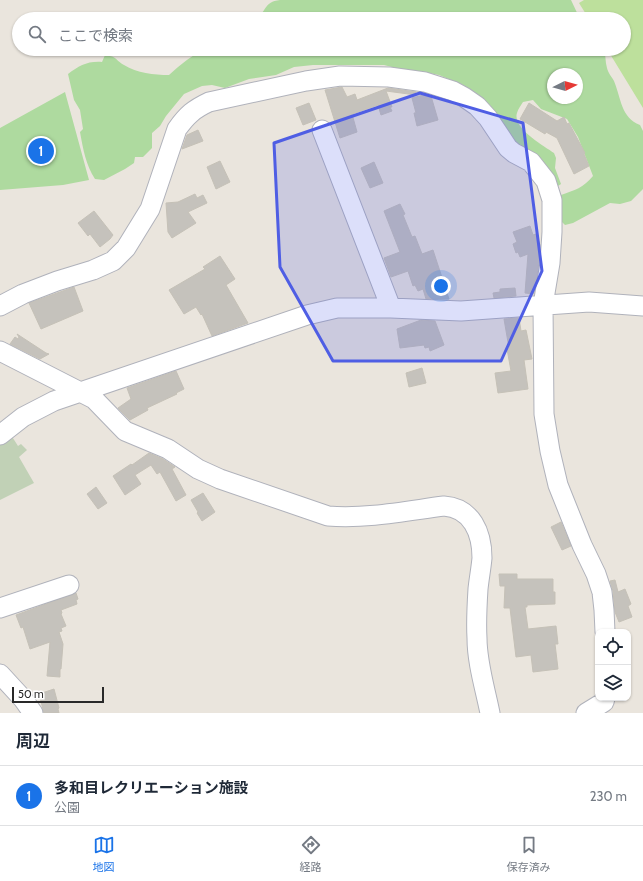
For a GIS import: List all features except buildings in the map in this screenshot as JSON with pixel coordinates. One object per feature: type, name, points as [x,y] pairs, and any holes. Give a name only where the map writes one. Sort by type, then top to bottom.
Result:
[{"type":"street","points":[[0,306],[24,294],[93,270],[113,261],[126,248],[150,209],[177,129],[185,118],[195,109],[209,102],[306,81],[340,76],[389,76],[425,82],[453,91],[477,106],[488,118],[508,148],[531,162],[546,180],[552,200],[550,263],[543,305],[544,414],[550,451],[558,485],[582,545],[596,574],[602,592],[605,629]]},
{"type":"street","points":[[322,130],[391,308]]},
{"type":"street","points":[[0,435],[22,417],[54,401],[307,315],[337,308],[391,308],[461,311],[589,302],[643,306]]},
{"type":"street","points":[[0,351],[44,374],[82,391],[94,399],[125,431],[168,449],[198,469],[220,479],[328,516],[346,518],[376,516],[444,506],[452,506],[463,511],[475,524],[480,538],[482,558],[478,588],[477,638],[478,655],[490,713]]},
{"type":"street","points":[[0,608],[69,585]]},
{"type":"street","points":[[0,674],[24,699],[33,713]]},
{"type":"street","points":[[586,713],[604,701]]},
{"type":"highlighted area","points":[[420,93],[523,123],[542,271],[501,361],[333,361],[280,267],[274,143]]},
{"type":"green space","points":[[571,0],[577,12],[263,12],[268,5],[275,1]]},
{"type":"green space","points":[[584,0],[643,0],[643,108],[611,56],[631,56],[631,12],[585,12],[579,3]]},
{"type":"green space","points":[[105,56],[109,56],[114,57],[124,65],[140,72],[169,75],[192,56],[605,56],[608,70],[614,81],[622,107],[629,118],[640,125],[643,131],[643,189],[631,201],[620,204],[610,203],[573,223],[565,225],[561,221],[561,195],[582,186],[593,176],[578,137],[567,119],[541,109],[533,100],[523,102],[517,113],[519,125],[530,136],[554,153],[556,158],[555,168],[561,184],[555,188],[518,146],[496,118],[490,105],[480,96],[463,85],[439,75],[412,72],[384,65],[313,65],[294,67],[276,75],[249,79],[225,88],[212,85],[202,86],[184,94],[160,126],[152,133],[152,148],[143,157],[135,157],[134,163],[104,180],[95,179],[89,168],[84,151],[80,132],[83,129],[80,110],[74,100],[68,74],[92,62],[102,62]]},
{"type":"green space","points":[[65,92],[89,180],[63,185],[0,190],[0,128]]},
{"type":"green space","points":[[11,435],[18,446],[21,444],[27,450],[19,457],[34,483],[0,500],[0,444]]},
{"type":"place","name":"多和目レクリエーション施設","points":[[41,151]]}]
